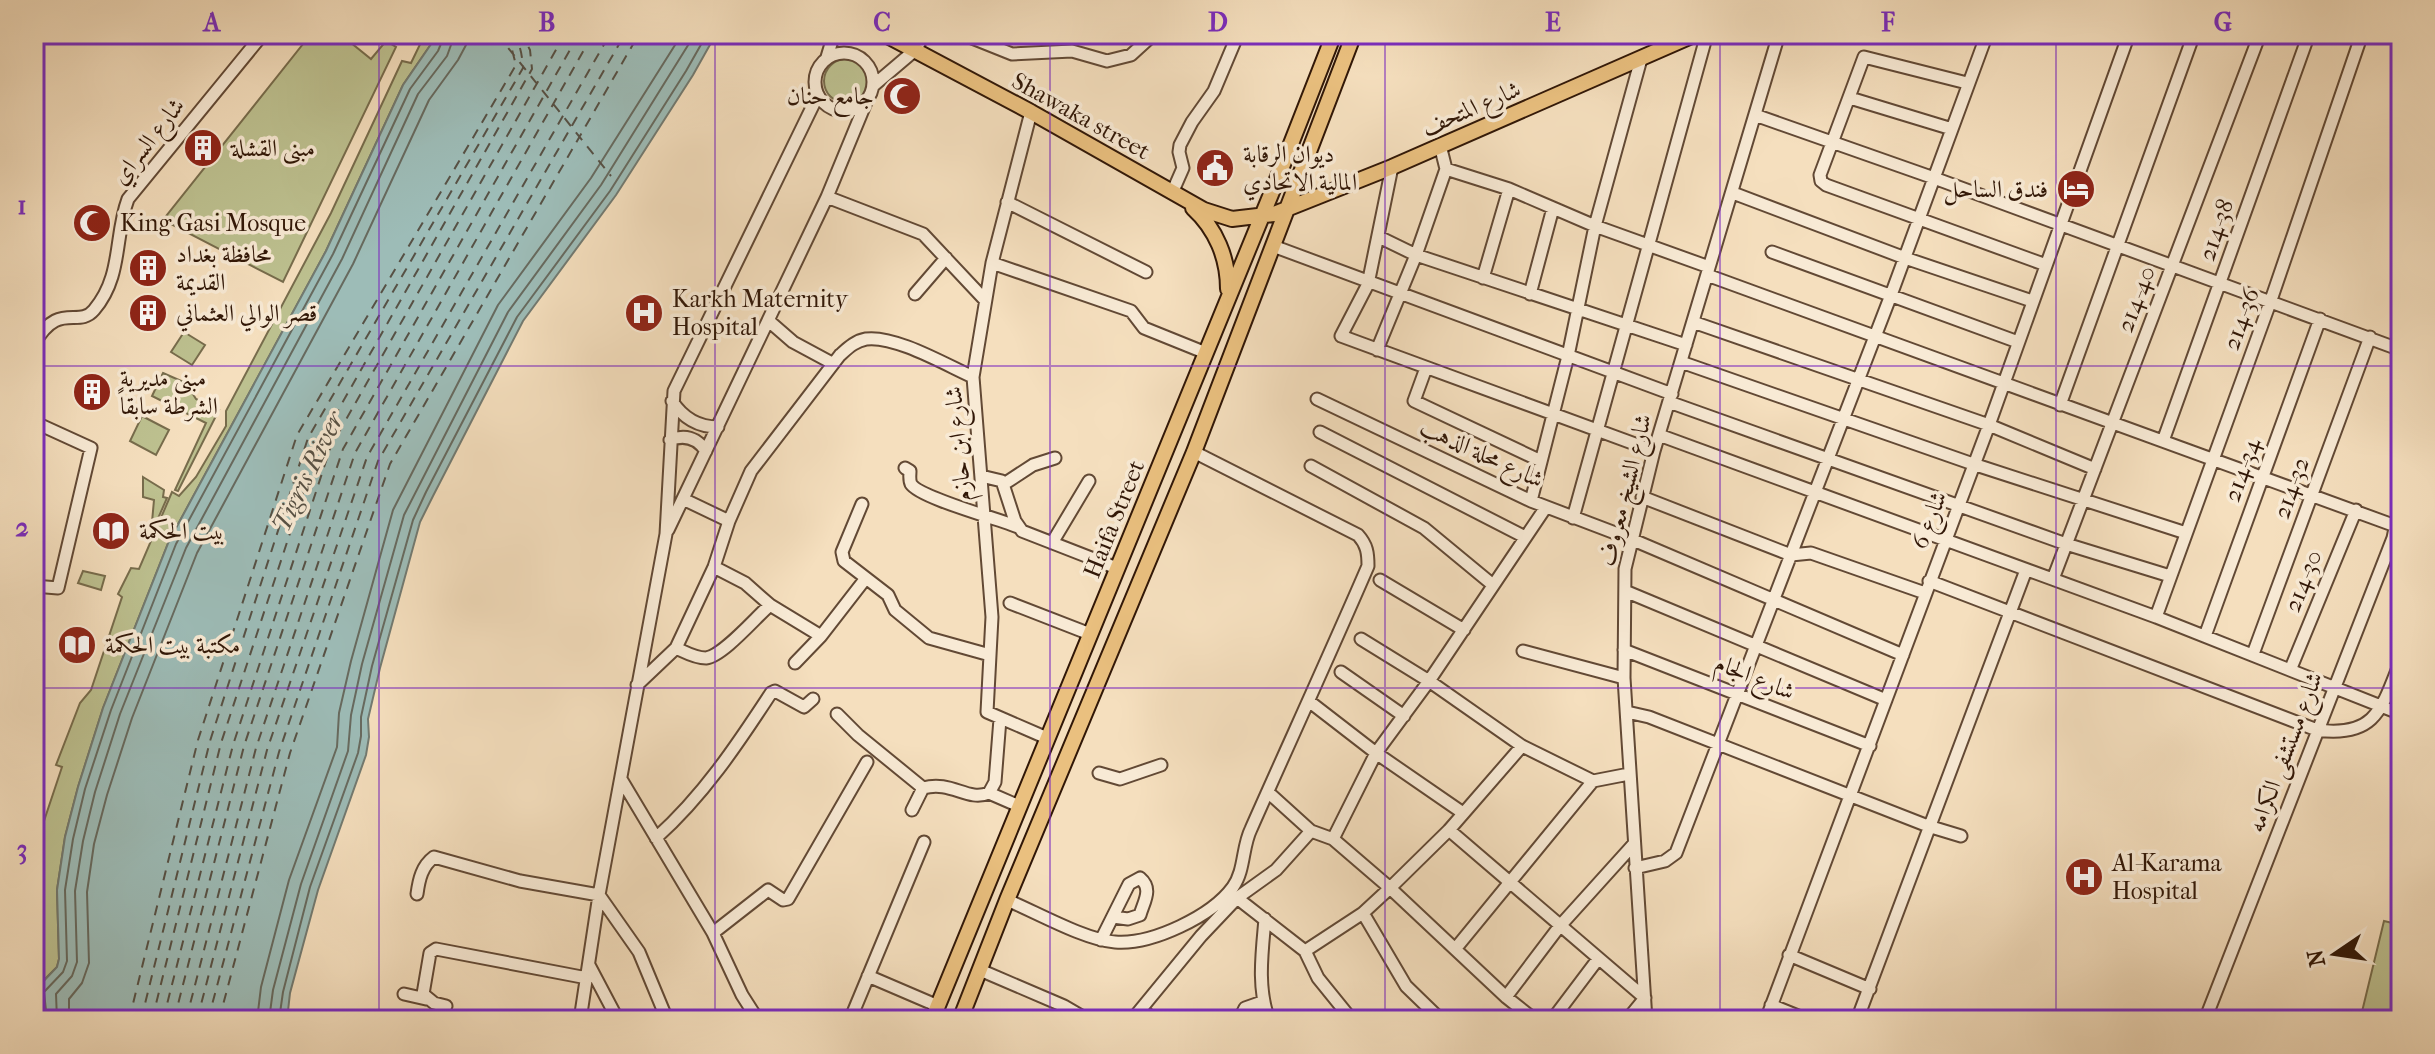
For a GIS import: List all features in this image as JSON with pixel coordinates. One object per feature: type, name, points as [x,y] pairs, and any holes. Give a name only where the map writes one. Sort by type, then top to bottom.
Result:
[{"type":"main road","name":"Shawaka street","points":[[884,34],[1031,112],[1178,196],[1222,218],[1259,222]]},
{"type":"main road","name":"Haifa Street","points":[[935,1013],[1334,34]]},
{"type":"main road","name":"Haifa Street","points":[[960,1020],[1194,452],[1354,34]]},
{"type":"main road","name":"شارع المتحف","points":[[1259,222],[1696,34]]},
{"type":"main road","points":[[1276,182],[1277,194],[1286,209]]},
{"type":"main road","points":[[1178,196],[1201,215],[1218,243],[1228,276],[1228,298]]},
{"type":"main road","points":[[1259,222],[1271,225],[1275,240]]},
{"type":"street","name":"شارع السراي","points":[[34,343],[42,330],[57,318],[85,317],[94,310],[118,258],[128,199],[263,34]]},
{"type":"street","points":[[580,1020],[599,895],[666,534],[672,401],[676,382],[818,95],[815,74],[827,57],[834,34]]},
{"type":"street","points":[[666,534],[770,322],[874,85],[914,51],[925,34]]},
{"type":"street","points":[[962,34],[986,39],[1012,54],[1072,51],[1107,61],[1131,55],[1154,34]]},
{"type":"street","points":[[1178,196],[1183,168],[1180,145],[1214,91],[1238,34]]},
{"type":"street","points":[[1573,518],[1707,34]]},
{"type":"street","name":"شارع الشيخ معروف","points":[[1646,1020],[1624,678],[1625,569],[1654,451],[1779,34]]},
{"type":"street","points":[[1635,868],[1665,861],[1676,853],[1891,295],[1987,34]]},
{"type":"street","name":"شارع 6","points":[[1766,1020],[2004,385],[2129,34]]},
{"type":"street","points":[[2060,405],[2194,34]]},
{"type":"street","name":"214-40","points":[[2053,579],[2260,34]]},
{"type":"street","name":"214-38","points":[[2163,441],[2309,34]]},
{"type":"street","name":"214-36","points":[[2156,617],[2271,300],[2362,34]]},
{"type":"street","points":[[827,57],[849,52],[859,56],[868,64],[874,85]]},
{"type":"street","points":[[1967,83],[1864,57],[1820,175],[1821,181],[2046,265]]},
{"type":"street","points":[[1531,501],[1568,356],[1595,226],[1641,59]]},
{"type":"street","points":[[818,95],[832,108],[841,111],[851,110],[867,100]]},
{"type":"street","points":[[1850,98],[1952,129]]},
{"type":"street","name":"شارع ابن حازم","points":[[1000,719],[987,712],[992,617],[973,377],[992,263],[1031,112]]},
{"type":"street","points":[[1755,115],[2271,300],[2401,350]]},
{"type":"street","points":[[1377,350],[1416,255],[1446,169],[1440,145]]},
{"type":"street","points":[[1392,167],[1368,284],[1341,336],[1654,451]]},
{"type":"street","points":[[1446,169],[1509,189],[1875,337],[2399,527]]},
{"type":"street","points":[[1483,278],[1509,189]]},
{"type":"street","points":[[1733,193],[1905,258],[2032,301]]},
{"type":"street","points":[[827,197],[923,234],[985,300]]},
{"type":"street","points":[[1007,202],[1146,272]]},
{"type":"street","points":[[1530,294],[1553,208]]},
{"type":"street","points":[[1379,237],[1416,255],[1686,345]]},
{"type":"street","points":[[1275,240],[1368,284],[1614,373],[1670,398],[1827,458],[2066,544],[2170,576]]},
{"type":"street","points":[[1772,252],[2018,342]]},
{"type":"street","points":[[915,294],[946,258]]},
{"type":"street","points":[[992,263],[1131,311],[1144,328],[1206,353]]},
{"type":"street","name":"214-34","points":[[2205,636],[2320,319]]},
{"type":"street","points":[[770,322],[793,342],[832,363]]},
{"type":"street","points":[[1693,322],[1989,425],[2095,469]]},
{"type":"street","name":"214-32","points":[[2253,654],[2370,337]]},
{"type":"street","points":[[637,685],[676,648],[714,567],[729,521],[751,471],[832,363],[853,344],[874,339],[900,345],[973,377]]},
{"type":"street","points":[[1681,362],[1973,464],[2186,533]]},
{"type":"street","points":[[1426,368],[1414,401],[1541,461]]},
{"type":"street","name":"شارع محلة الذهب","points":[[1317,399],[1531,501],[1631,539],[1903,655]]},
{"type":"street","points":[[672,401],[688,418],[702,425],[718,427]]},
{"type":"street","points":[[34,422],[91,448],[58,588],[34,586]]},
{"type":"street","points":[[1320,432],[1525,537]]},
{"type":"street","points":[[1659,435],[2156,617],[2401,714]]},
{"type":"street","points":[[670,440],[681,437],[693,439],[706,451]]},
{"type":"street","points":[[1007,900],[1101,940],[1132,942],[1169,930],[1215,907],[1235,884],[1247,838],[1368,566],[1366,544],[1358,535],[1194,452]]},
{"type":"street","points":[[1004,484],[1033,465],[1055,458]]},
{"type":"street","points":[[1311,466],[1424,528],[1493,585]]},
{"type":"street","points":[[905,468],[910,471],[914,487],[942,502],[985,514],[1117,568]]},
{"type":"street","points":[[981,476],[999,478],[1004,484],[1018,527]]},
{"type":"street","points":[[1052,543],[1089,481]]},
{"type":"street","points":[[1642,497],[1791,555],[1811,553],[1925,593]]},
{"type":"street","points":[[683,499],[729,521]]},
{"type":"street","name":"شارع مستشفى الكرامه","points":[[2205,1020],[2399,527],[2401,499]]},
{"type":"street","points":[[862,504],[842,557],[888,595],[895,610],[929,638],[990,655]]},
{"type":"street","points":[[1333,839],[1376,753],[1429,681],[1546,507]]},
{"type":"street","name":"214-30","points":[[2291,668],[2356,510]]},
{"type":"street","points":[[714,567],[745,583],[770,605],[821,636]]},
{"type":"street","points":[[1857,1020],[2026,570]]},
{"type":"street","points":[[795,663],[821,636],[866,578]]},
{"type":"street","points":[[1380,580],[1464,630]]},
{"type":"street","points":[[1929,581],[2317,730],[2351,732],[2363,726],[2381,706],[2401,660]]},
{"type":"street","points":[[1625,591],[1886,700]]},
{"type":"street","points":[[1010,603],[1090,634]]},
{"type":"street","points":[[676,648],[694,656],[709,658],[721,651],[770,605]]},
{"type":"street","points":[[1361,639],[1429,681],[1522,746],[1593,781],[1629,774]]},
{"type":"street","name":"شارع الجام","points":[[1624,650],[1870,746]]},
{"type":"street","points":[[1523,651],[1624,678]]},
{"type":"street","points":[[1341,672],[1404,716]]},
{"type":"street","points":[[656,838],[685,812],[715,776],[771,693],[775,691],[804,707],[813,699]]},
{"type":"street","points":[[1310,702],[1376,753],[1463,813]]},
{"type":"street","points":[[1627,712],[1649,717],[1928,826],[1961,836]]},
{"type":"street","points":[[837,714],[923,788]]},
{"type":"street","points":[[989,793],[995,782],[1000,719],[1047,738]]},
{"type":"street","points":[[1305,951],[1363,913],[1390,888],[1449,830],[1522,746]]},
{"type":"street","points":[[713,933],[768,890],[783,900],[788,899],[867,762]]},
{"type":"street","points":[[1099,773],[1120,779],[1161,765]]},
{"type":"street","points":[[621,779],[713,933],[742,995],[758,1020]]},
{"type":"street","points":[[1456,948],[1593,781]]},
{"type":"street","points":[[923,788],[940,784],[976,796],[989,793],[1019,806]]},
{"type":"street","points":[[912,810],[923,788]]},
{"type":"street","points":[[1269,793],[1311,831],[1333,839],[1535,1020]]},
{"type":"street","points":[[1449,830],[1645,998],[1627,1020]]},
{"type":"street","points":[[1132,1020],[1201,936],[1237,898],[1276,870],[1311,831]]},
{"type":"street","points":[[850,1020],[924,842]]},
{"type":"street","points":[[1506,997],[1559,927],[1633,845]]},
{"type":"street","points":[[417,894],[427,862],[434,857],[520,881],[599,895],[639,952],[665,1019]]},
{"type":"street","points":[[1237,898],[1305,951],[1330,996],[1352,1020]]},
{"type":"street","points":[[1363,913],[1406,986],[1441,1020]]},
{"type":"street","points":[[1101,940],[1113,917]]},
{"type":"street","points":[[1265,919],[1262,1002],[1269,1020]]},
{"type":"street","points":[[426,999],[423,994],[427,967],[430,953],[436,949],[588,972],[618,1020]]},
{"type":"street","points":[[1789,955],[1870,989]]},
{"type":"street","points":[[1552,1020],[1598,959]]},
{"type":"street","points":[[980,970],[1064,1006],[1088,1020]]},
{"type":"street","points":[[868,976],[935,1013]]},
{"type":"street","points":[[404,994],[446,1006]]},
{"type":"street","points":[[1239,1020],[1245,1008],[1262,1002]]},
{"type":"street","points":[[1771,1005],[1808,1020]]},
{"type":"street","points":[[1143,1010],[1154,1020]]},
{"type":"street","points":[[693,1020],[703,1020]]},
{"type":"green space","points":[[311,34],[340,34],[371,59],[386,41],[396,47],[283,282],[163,220]]},
{"type":"green space","points":[[425,34],[438,34],[403,85],[326,251],[169,541],[103,708],[78,787],[65,837],[57,890],[59,959],[57,967],[43,981],[39,1020],[34,1020],[34,851],[62,767],[56,765],[80,703],[91,690],[122,597],[118,594],[131,568],[139,569],[172,492],[179,496],[196,477],[226,426],[226,411],[331,213],[402,61],[411,63]]},
{"type":"green space","points":[[846,59],[862,65],[868,81],[862,97],[846,103],[830,97],[824,81],[830,65]]},
{"type":"green space","points":[[184,332],[205,345],[192,365],[171,352]]},
{"type":"green space","points":[[163,373],[186,383],[196,399],[219,410],[178,491],[175,490],[206,423],[152,396]]},
{"type":"green space","points":[[142,416],[169,430],[156,455],[130,441]]},
{"type":"green space","points":[[143,477],[164,490],[163,497],[167,498],[156,523],[152,522],[154,500],[143,497]]},
{"type":"green space","points":[[83,571],[105,576],[101,590],[78,583]]},
{"type":"green space","points":[[2384,921],[2401,925],[2401,1020],[2360,1020]]},
{"type":"water","name":"Tigris River","points":[[438,34],[716,34],[616,195],[523,321],[420,522],[368,719],[366,755],[318,890],[290,993],[287,1020],[39,1020],[38,987],[57,967],[59,959],[57,890],[65,837],[78,787],[103,708],[169,541],[326,251],[403,85]]},
{"type":"ferry route","points":[[497,34],[611,176]]},
{"type":"ferry route","points":[[129,1020],[198,740],[297,435],[516,65],[510,42],[503,34]]},
{"type":"ferry route","points":[[141,1020],[210,741],[308,438],[523,68],[519,45],[511,34]]},
{"type":"ferry route","points":[[152,1020],[221,743],[320,442],[532,69],[530,50],[522,34]]},
{"type":"ferry route","points":[[163,1020],[233,745],[331,446],[565,34]]},
{"type":"ferry route","points":[[174,1020],[244,746],[343,449],[579,34]]},
{"type":"ferry route","points":[[186,1020],[256,748],[355,453],[593,34]]},
{"type":"ferry route","points":[[197,1020],[267,750],[367,457],[610,34]]},
{"type":"ferry route","points":[[208,1020],[279,752],[378,461],[625,34]]},
{"type":"ferry route","points":[[219,1020],[290,753],[390,464],[639,34]]},
{"type":"place","name":"جامع حنان","points":[[902,96]]},
{"type":"place","name":"مبنى القشلة","points":[[203,148]]},
{"type":"place","name":"ديوان الرقابة المالية الاتحادي","points":[[1215,168]]},
{"type":"place","name":"فندق الساحل","points":[[2076,189]]},
{"type":"place","name":"King Gasi Mosque","points":[[92,223]]},
{"type":"place","name":"محافظة بغداد القديمة","points":[[148,268]]},
{"type":"place","name":"قصر الوالي العثماني","points":[[148,313]]},
{"type":"place","name":"Karkh Maternity Hospital","points":[[644,313]]},
{"type":"place","name":"مبنى مديرية الشرطة سابقاً","points":[[92,392]]},
{"type":"place","name":"بيت الحكمة","points":[[111,531]]},
{"type":"place","name":"مكتبة بيت الحكمة","points":[[77,645]]},
{"type":"place","name":"Al-Karama Hospital","points":[[2084,877]]}]
